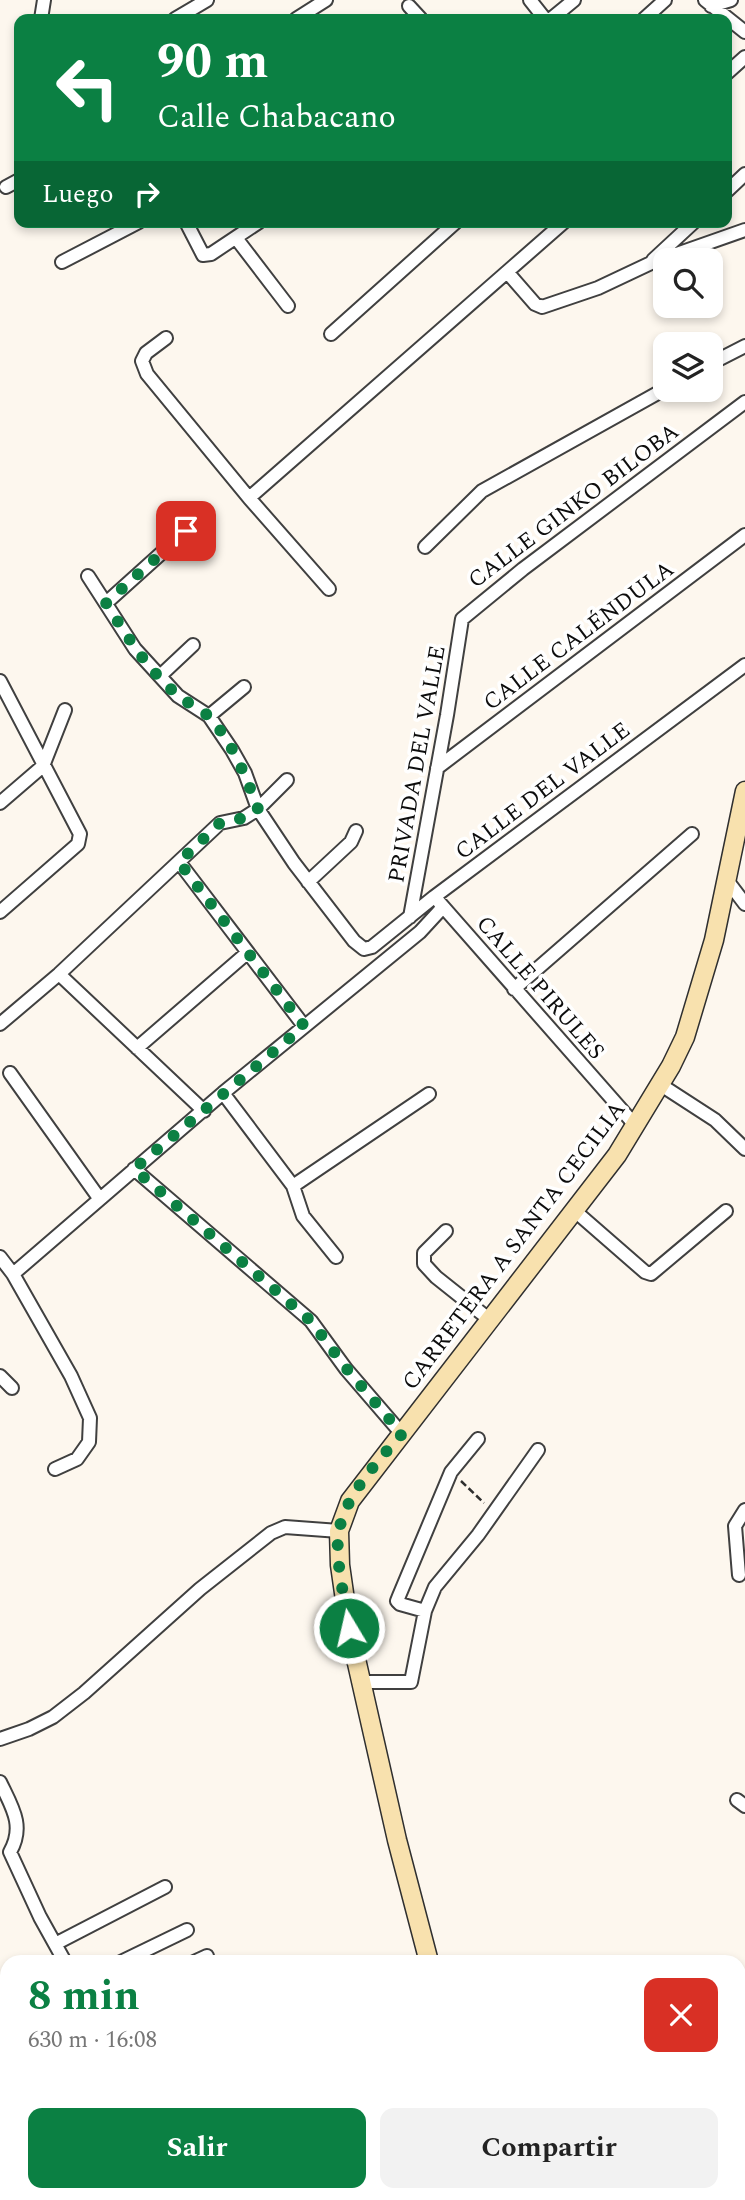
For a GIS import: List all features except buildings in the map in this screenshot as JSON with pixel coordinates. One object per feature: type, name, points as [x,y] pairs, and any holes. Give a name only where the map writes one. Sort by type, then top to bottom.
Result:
[{"type":"main road","name":"CARRETERA A SANTA CECILIA","points":[[427,1955],[360,1682],[340,1565],[339,1531],[350,1501],[617,1155],[661,1085],[685,1037],[714,940],[745,791]]},
{"type":"street","points":[[183,14],[207,0]]},
{"type":"street","points":[[304,14],[326,0]]},
{"type":"street","points":[[530,0],[541,14]]},
{"type":"street","points":[[557,14],[575,0]]},
{"type":"street","points":[[650,14],[665,0]]},
{"type":"street","points":[[708,3],[731,0]]},
{"type":"street","points":[[708,3],[722,14]]},
{"type":"street","points":[[409,6],[416,14]]},
{"type":"street","points":[[732,186],[745,174]]},
{"type":"street","points":[[6,187],[14,183]]},
{"type":"street","points":[[62,262],[127,228]]},
{"type":"street","points":[[189,228],[203,254],[211,254],[251,228]]},
{"type":"street","points":[[331,334],[449,228]]},
{"type":"street","points":[[249,498],[557,228]]},
{"type":"street","points":[[651,262],[688,228]]},
{"type":"street","points":[[508,273],[535,304],[542,307],[598,288],[651,262],[745,230]]},
{"type":"street","points":[[236,238],[288,306]]},
{"type":"street","points":[[166,338],[146,353],[142,361],[147,374],[249,498],[329,589]]},
{"type":"street","points":[[723,358],[745,346]]},
{"type":"street","points":[[425,547],[482,491],[653,396]]},
{"type":"street","name":"CALLE GINKO BILOBA","points":[[462,619],[472,608],[745,402]]},
{"type":"street","points":[[106,603],[186,531]]},
{"type":"street","name":"CALLE CALÉNDULA","points":[[437,768],[745,535]]},
{"type":"street","points":[[88,576],[135,649],[178,696],[209,716],[245,774],[258,809],[307,882],[351,842],[356,831]]},
{"type":"street","name":"PRIVADA DEL VALLE","points":[[410,917],[462,619]]},
{"type":"street","points":[[160,676],[193,645]]},
{"type":"street","name":"CALLE DEL VALLE","points":[[307,882],[355,941],[364,949],[372,947],[434,897],[745,665]]},
{"type":"street","points":[[0,681],[80,834],[78,844],[0,912]]},
{"type":"street","points":[[209,716],[244,687]]},
{"type":"street","points":[[0,803],[43,766],[65,710]]},
{"type":"street","points":[[0,1024],[59,974],[220,823],[244,818],[258,809],[287,780]]},
{"type":"street","points":[[514,989],[692,834]]},
{"type":"street","points":[[179,862],[304,1026]]},
{"type":"street","points":[[726,879],[745,904]]},
{"type":"street","name":"CALLE PIRULES","points":[[434,897],[635,1125]]},
{"type":"street","points":[[13,1274],[223,1093],[420,932],[443,907]]},
{"type":"street","points":[[137,1048],[247,953]]},
{"type":"street","points":[[59,974],[204,1111]]},
{"type":"street","points":[[10,1073],[99,1198]]},
{"type":"street","points":[[661,1085],[715,1120],[745,1149]]},
{"type":"street","points":[[223,1093],[293,1186],[303,1216],[336,1257]]},
{"type":"street","points":[[293,1186],[429,1094]]},
{"type":"street","points":[[134,1169],[311,1321],[346,1368],[402,1434]]},
{"type":"street","points":[[575,1211],[645,1272],[651,1274],[726,1211]]},
{"type":"street","points":[[446,1231],[424,1253],[424,1264],[436,1277],[490,1320]]},
{"type":"street","points":[[1,1262],[13,1274],[71,1376],[90,1418],[89,1442],[77,1459],[55,1469]]},
{"type":"street","points":[[0,1376],[12,1388]]},
{"type":"street","points":[[425,1611],[397,1601],[451,1472],[478,1439]]},
{"type":"street","points":[[360,1682],[411,1682],[425,1611],[435,1587],[495,1513],[538,1450]]},
{"type":"street","points":[[739,1575],[734,1526],[745,1510]]},
{"type":"street","points":[[0,1739],[29,1729],[63,1709],[200,1589],[271,1533],[285,1527],[339,1531]]},
{"type":"street","points":[[0,1782],[18,1827],[18,1839],[10,1852],[61,1955]]},
{"type":"street","points":[[55,1944],[165,1887]]},
{"type":"street","points":[[135,1955],[187,1930]]},
{"type":"path","points":[[451,1472],[495,1513]]},
{"type":"route","points":[[186,531],[106,603],[135,649],[178,696],[209,716],[245,774],[258,809],[244,818],[220,823],[179,862],[304,1026],[134,1169],[311,1321],[346,1368],[402,1434],[350,1501],[339,1531],[340,1565],[349,1628]]}]
